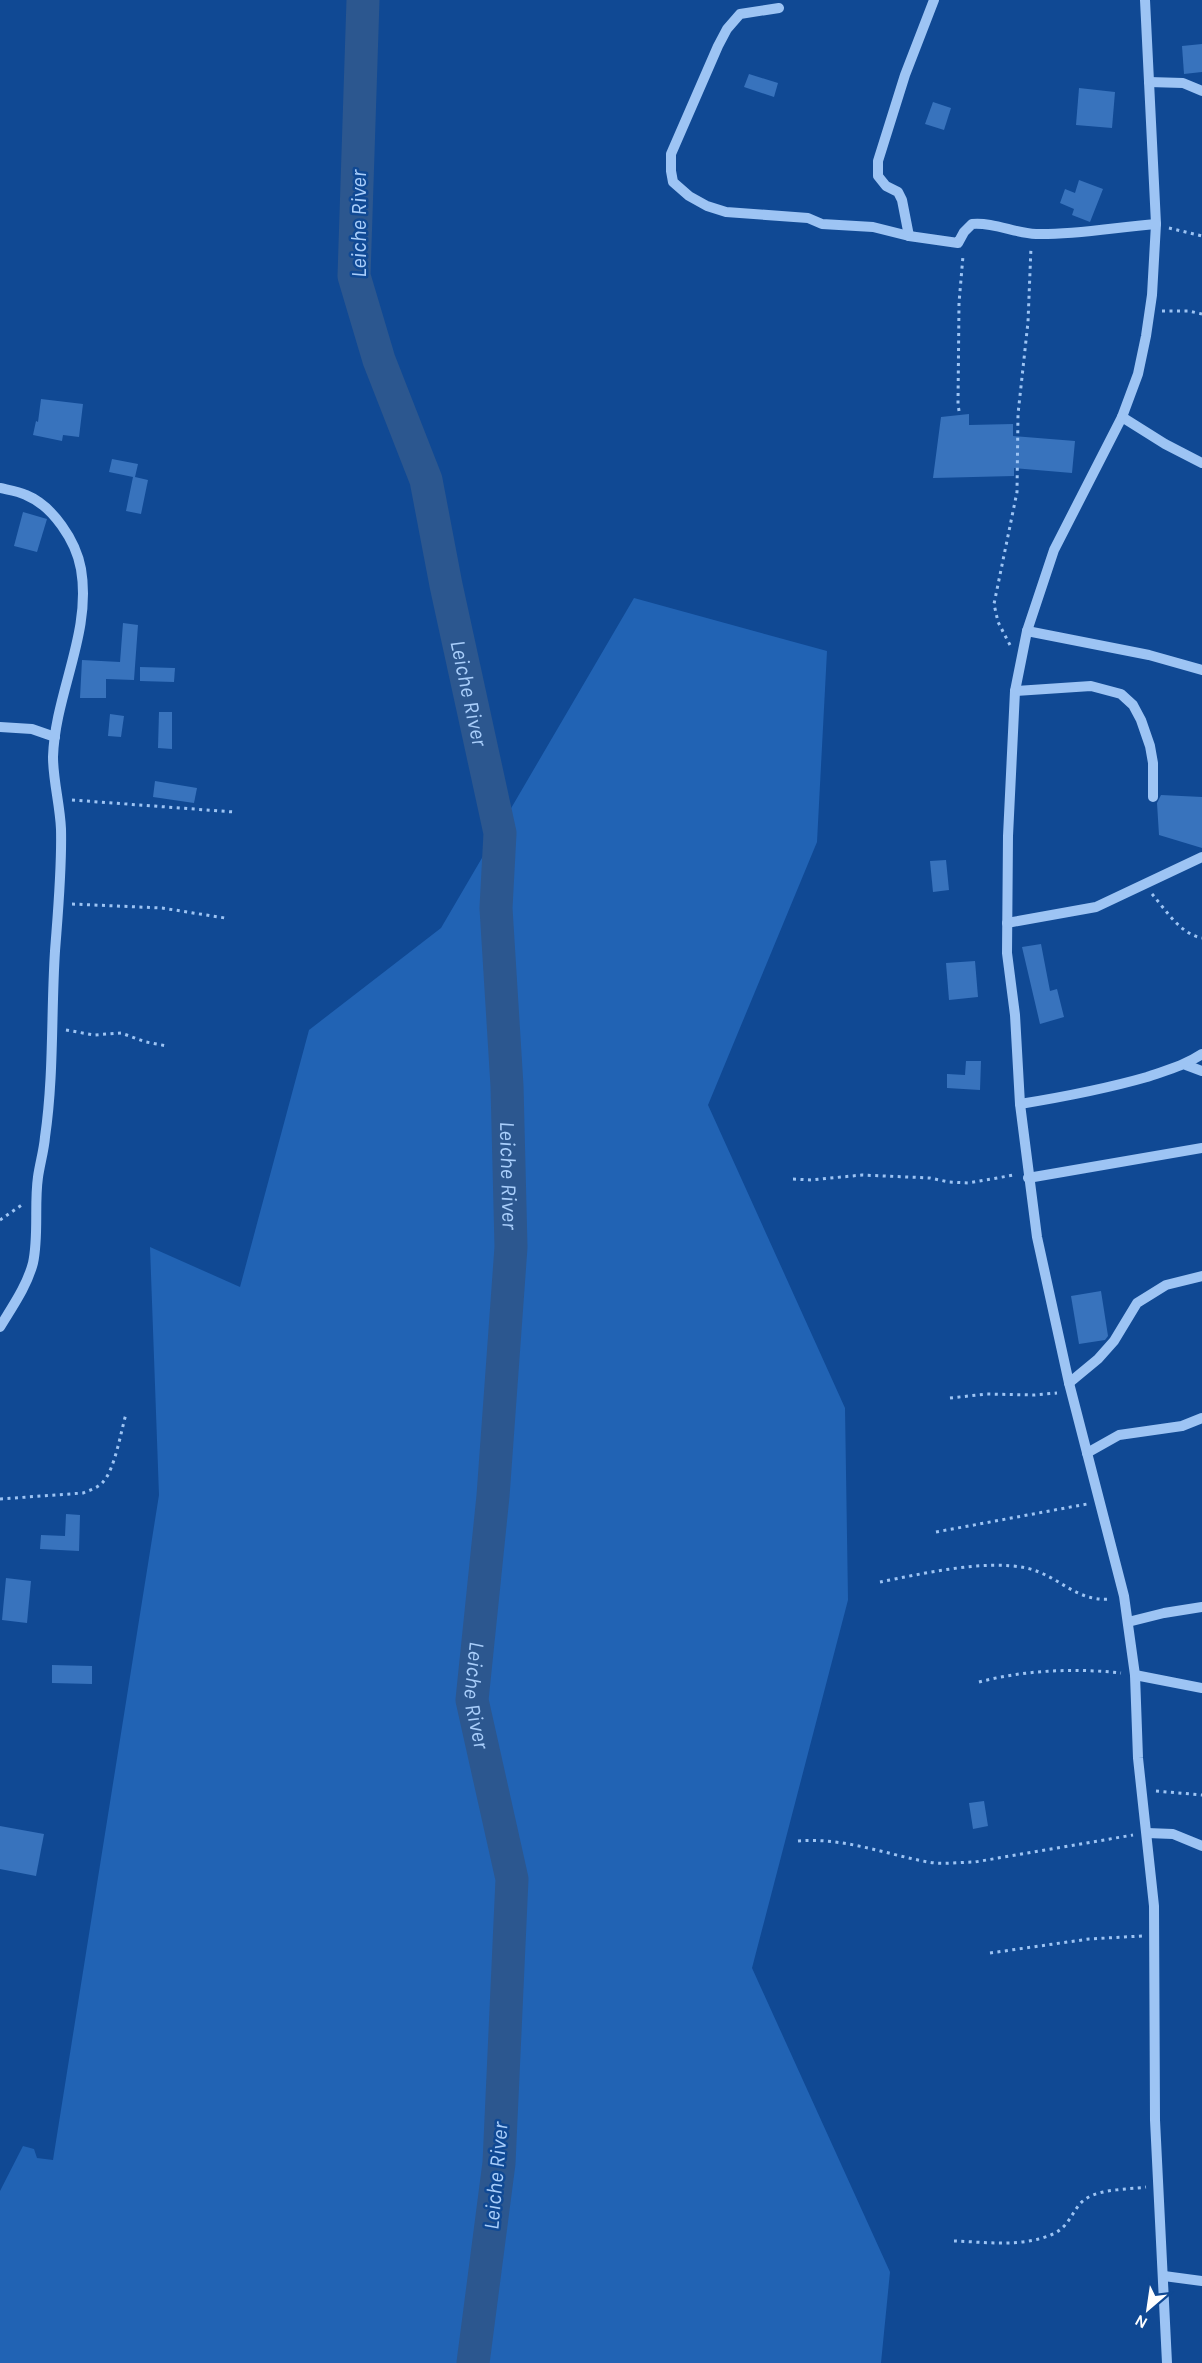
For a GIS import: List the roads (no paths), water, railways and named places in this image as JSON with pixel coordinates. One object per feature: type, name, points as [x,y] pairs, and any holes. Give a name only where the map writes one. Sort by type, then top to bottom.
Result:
[{"type":"street","points":[[909,236],[902,200],[898,192],[886,186],[878,176],[878,161],[905,75],[934,0]]},
{"type":"street","points":[[1145,0],[1156,224],[1150,312],[1138,374],[1122,417],[1054,550],[1027,631],[1015,692],[1006,923],[1007,953],[1015,1015],[1020,1104],[1037,1237],[1070,1386],[1124,1596],[1135,1675],[1138,1758],[1154,1906],[1152,1935],[1156,2009],[1155,2120],[1167,2363]]},
{"type":"street","points":[[779,8],[740,14],[727,29],[718,46],[671,154],[670,171],[673,182],[689,196],[707,206],[726,212],[808,218],[822,224],[873,227],[909,236],[958,243],[972,224],[988,224],[1031,234],[1054,234],[1156,224]]},
{"type":"street","points":[[1149,82],[1183,83],[1202,91]]},
{"type":"street","points":[[1122,417],[1165,444],[1202,463]]},
{"type":"street","points":[[0,488],[26,495],[45,505],[60,524],[81,567],[84,598],[55,737],[53,758],[61,831],[59,904],[53,1026],[45,1137],[36,1196],[35,1239],[32,1264],[23,1287],[0,1327]]},
{"type":"street","points":[[1027,631],[1149,656],[1202,670]]},
{"type":"street","points":[[1015,692],[1090,686],[1121,694],[1133,705],[1150,746],[1153,763],[1153,797]]},
{"type":"street","points":[[0,727],[32,729],[55,737]]},
{"type":"street","points":[[1006,923],[1096,907],[1202,856]]},
{"type":"street","points":[[1020,1104],[1088,1093],[1186,1065],[1202,1054]]},
{"type":"street","points":[[1186,1065],[1202,1071]]},
{"type":"street","points":[[1028,1174],[1202,1148]]},
{"type":"street","points":[[1070,1386],[1114,1341],[1137,1303],[1166,1285],[1202,1276]]},
{"type":"street","points":[[1087,1453],[1119,1435],[1182,1426],[1202,1418]]},
{"type":"street","points":[[1128,1622],[1202,1607]]},
{"type":"street","points":[[1135,1675],[1202,1688]]},
{"type":"street","points":[[1147,1833],[1173,1834],[1202,1846]]},
{"type":"street","points":[[1164,2276],[1202,2280]]},
{"type":"waterway","name":"Leiche River","points":[[363,0],[354,276],[379,360],[426,480],[446,585],[500,833],[496,908],[507,1086],[511,1247],[493,1496],[472,1700],[512,1879],[499,2163],[473,2363]]}]
